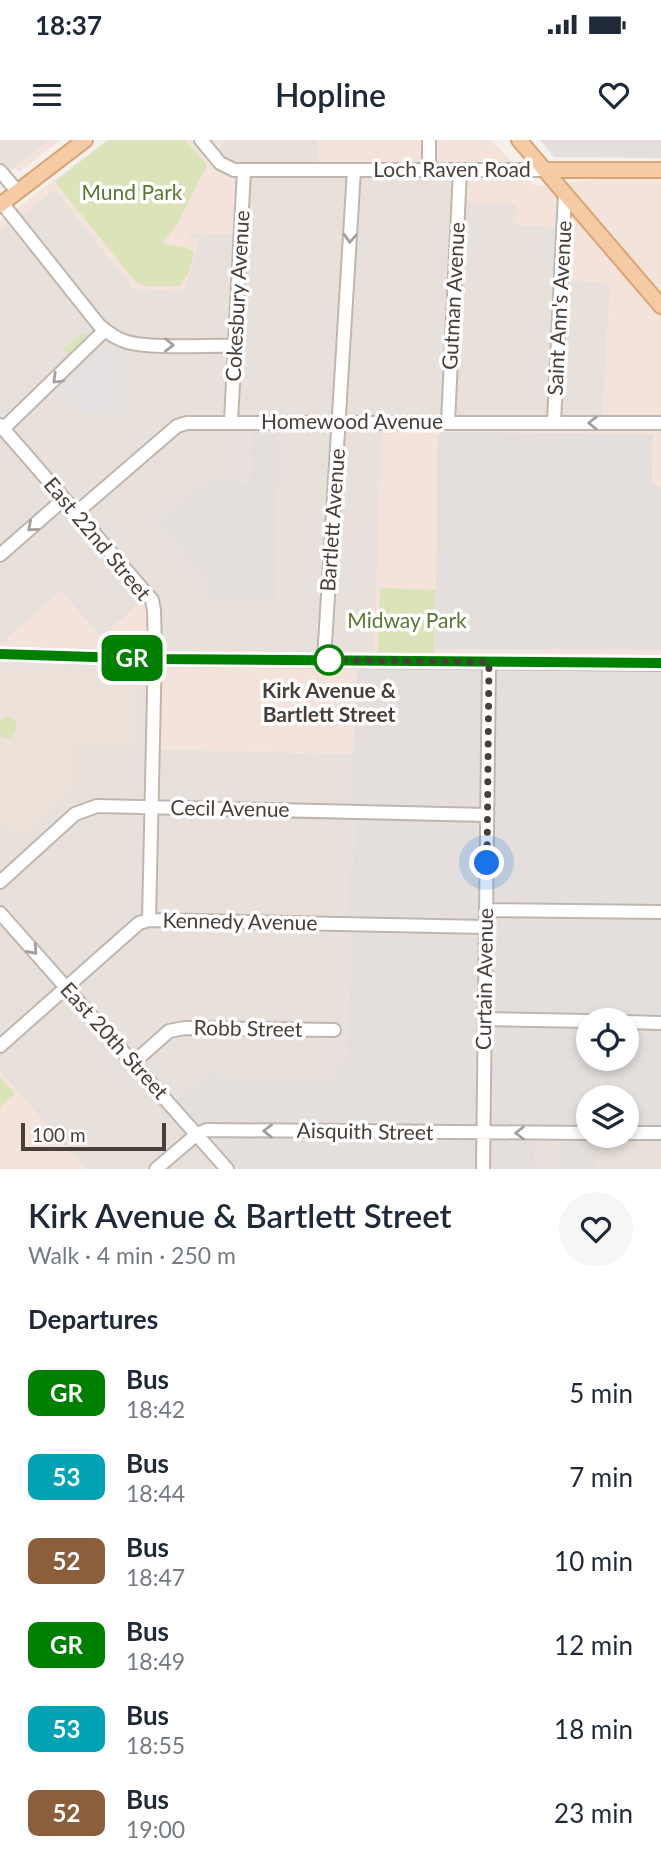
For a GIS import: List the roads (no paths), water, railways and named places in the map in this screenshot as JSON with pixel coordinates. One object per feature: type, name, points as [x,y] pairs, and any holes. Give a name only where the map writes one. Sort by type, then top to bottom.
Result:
[{"type":"main road","points":[[1,204],[85,140]]},
{"type":"main road","points":[[519,140],[661,306]]},
{"type":"main road","name":"Loch Raven Road","points":[[544,170],[661,170]]},
{"type":"street","points":[[201,140],[224,166],[244,170]]},
{"type":"street","points":[[429,140],[429,170]]},
{"type":"street","name":"Loch Raven Road","points":[[244,170],[544,170]]},
{"type":"street","name":"Cokesbury Avenue","points":[[231,421],[244,170]]},
{"type":"street","name":"Bartlett Avenue","points":[[324,660],[354,170]]},
{"type":"street","name":"Gutman Avenue","points":[[447,423],[460,170]]},
{"type":"street","points":[[0,171],[17,191]]},
{"type":"street","name":"Saint Ann's Avenue","points":[[554,422],[565,194]]},
{"type":"street","points":[[1,204],[105,330],[131,343],[236,346]]},
{"type":"street","points":[[2,427],[105,330]]},
{"type":"street","name":"Homewood Avenue","points":[[76,513],[177,426],[187,423],[661,423]]},
{"type":"street","name":"East 22nd Street","points":[[2,427],[152,600],[155,659],[149,920]]},
{"type":"street","points":[[0,555],[64,499]]},
{"type":"street","points":[[0,654],[155,659],[661,664]]},
{"type":"street","name":"Curtain Avenue","points":[[483,1169],[489,662]]},
{"type":"street","name":"Cecil Avenue","points":[[0,882],[75,814],[97,806],[487,815]]},
{"type":"street","points":[[486,910],[661,912]]},
{"type":"street","name":"East 20th Street","points":[[0,913],[228,1169]]},
{"type":"street","name":"Kennedy Avenue","points":[[0,1046],[139,923],[149,920],[486,927]]},
{"type":"street","points":[[485,1019],[576,1021]]},
{"type":"street","points":[[639,1022],[661,1023]]},
{"type":"street","name":"Robb Street","points":[[133,1063],[169,1031],[185,1027],[334,1030]]},
{"type":"street","name":"Aisquith Street","points":[[197,1134],[207,1130],[576,1133]]},
{"type":"street","points":[[639,1133],[661,1133]]},
{"type":"street","points":[[156,1169],[197,1134]]},
{"type":"place","name":"Kirk Avenue & Bartlett Street","points":[[329,660]]},
{"type":"park label","name":"Mund Park","points":[[132,193]]},
{"type":"park label","name":"Midway Park","points":[[407,621]]}]
